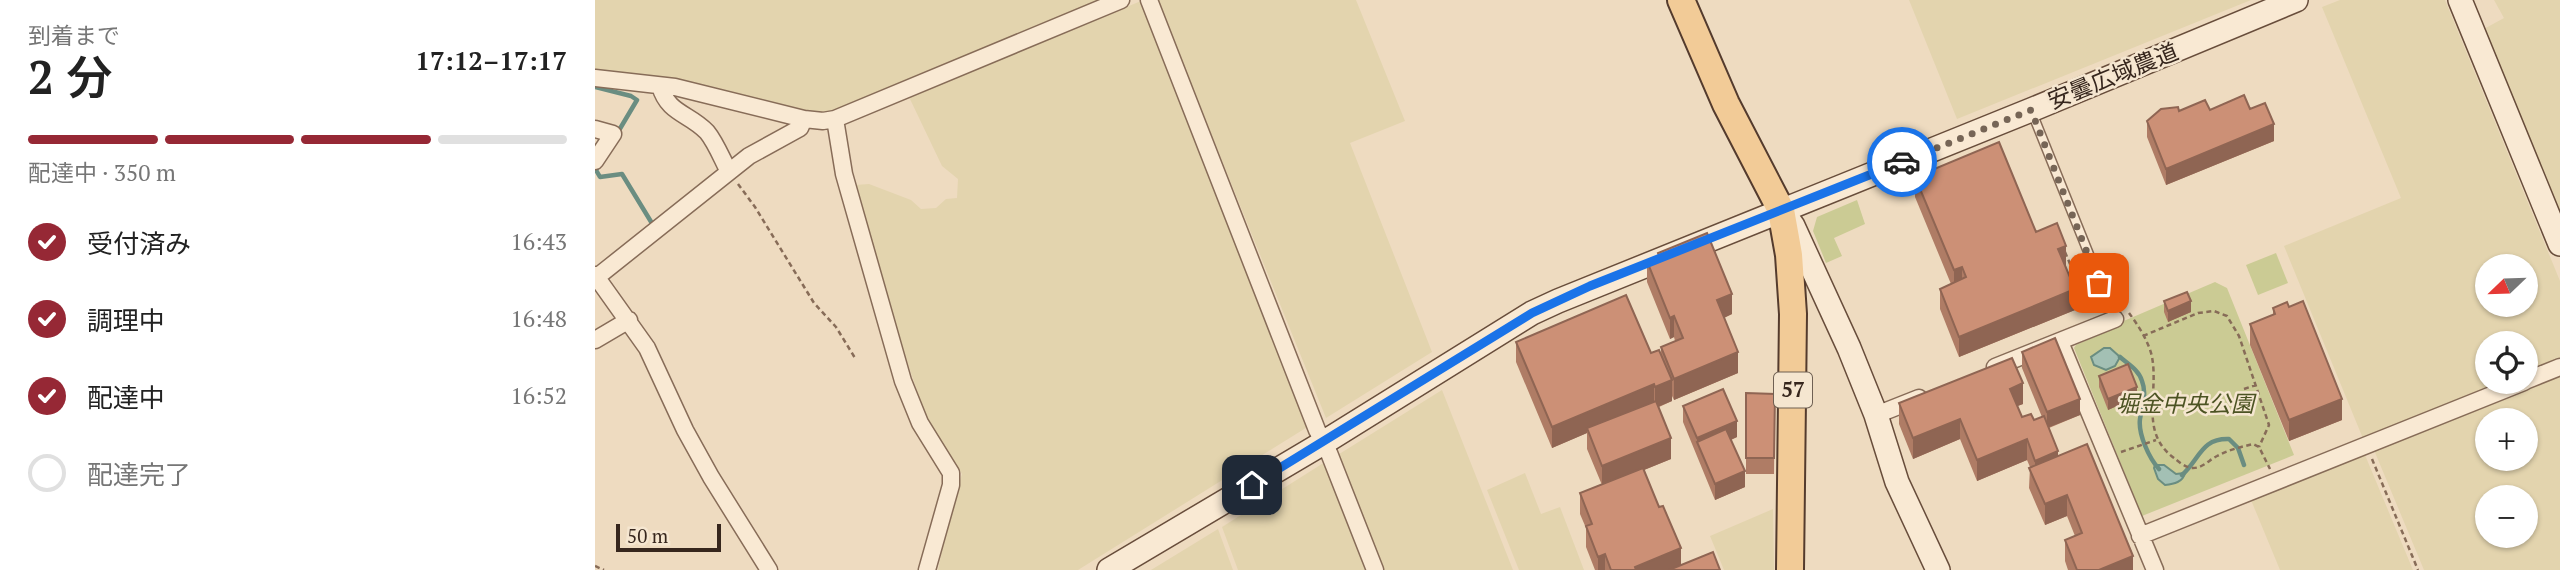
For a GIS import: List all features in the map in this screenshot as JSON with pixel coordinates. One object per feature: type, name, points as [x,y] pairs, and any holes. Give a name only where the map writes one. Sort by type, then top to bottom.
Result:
[{"type":"main road","name":"57","points":[[1681,0],[1726,104],[1781,210],[1789,255],[1793,314],[1790,570]]},
{"type":"street","points":[[595,78],[674,87],[804,119],[823,121],[835,119],[1121,0]]},
{"type":"street","points":[[1149,0],[1375,570]]},
{"type":"street","name":"安曇広域農道","points":[[1109,570],[1323,443],[1532,313],[1590,286],[1781,210],[2033,116],[2296,0]]},
{"type":"street","points":[[2460,0],[2560,244]]},
{"type":"street","points":[[660,86],[671,108],[708,134],[729,172]]},
{"type":"street","points":[[769,570],[685,430],[647,348],[596,276],[749,156],[800,128],[804,119]]},
{"type":"street","points":[[835,119],[844,174],[903,381],[921,423],[951,473],[951,485],[927,570]]},
{"type":"street","points":[[595,128],[613,134],[595,161]]},
{"type":"street","points":[[1781,210],[1804,248],[1849,348],[1876,415],[1897,482],[1938,570]]},
{"type":"street","points":[[1985,371],[2121,315]]},
{"type":"street","points":[[595,340],[629,320]]},
{"type":"street","points":[[2060,341],[2155,570]]},
{"type":"street","points":[[2538,376],[2560,367]]},
{"type":"street","points":[[1876,415],[1935,391]]},
{"type":"street","points":[[2140,536],[2493,394]]},
{"type":"lane","points":[[2033,116],[2121,315]]},
{"type":"path","points":[[729,172],[755,207],[814,303],[836,327],[855,358]]},
{"type":"path","points":[[2065,252],[2096,327]]},
{"type":"path","points":[[2143,336],[2198,313],[2214,311],[2227,316],[2239,336],[2269,425],[2259,447]]},
{"type":"path","points":[[2121,315],[2143,336],[2151,354],[2154,375],[2153,424],[2156,440],[2167,453],[2183,466],[2192,468],[2253,444],[2259,447],[2270,471]]},
{"type":"path","points":[[2244,389],[2256,385]]},
{"type":"path","points":[[2114,453],[2156,440]]},
{"type":"path","points":[[2369,453],[2418,570]]},
{"type":"path","points":[[595,566],[604,570]]},
{"type":"shaded area","points":[[595,0],[1108,0],[829,115],[806,114],[595,72]]},
{"type":"shaded area","points":[[1157,0],[1356,0],[1405,121],[1350,143],[1432,352],[1326,418]]},
{"type":"shaded area","points":[[1909,0],[2251,0],[1957,119]]},
{"type":"shaded area","points":[[2340,0],[2445,0],[2560,281],[2560,361],[2538,370],[2538,331],[2475,331],[2475,394],[2480,394],[2364,441],[2284,246],[2401,198],[2322,7]]},
{"type":"shaded area","points":[[2494,0],[2560,0],[2560,221],[2482,30],[2504,18]]},
{"type":"shaded area","points":[[1141,1],[1309,426],[1078,570],[938,570],[949,516],[962,474],[926,418],[897,331],[855,185],[869,184],[911,200],[921,209],[936,208],[946,199],[957,198],[958,179],[942,166],[909,97]]},
{"type":"shaded area","points":[[2104,348],[2110,348],[2120,357],[2115,366],[2106,370],[2094,365],[2091,357]]},
{"type":"shaded area","points":[[2560,374],[2560,570],[2424,570],[2374,450],[2475,409],[2475,471],[2538,471],[2538,408],[2477,408],[2511,394],[2538,394],[2538,383]]},
{"type":"shaded area","points":[[1442,390],[1513,570],[1382,570],[1336,456]]},
{"type":"shaded area","points":[[2365,455],[2413,570],[2280,570],[2251,500]]},
{"type":"shaded area","points":[[1325,462],[1367,570],[1238,570],[1222,527]]},
{"type":"shaded area","points":[[2155,465],[2164,465],[2176,474],[2185,473],[2175,483],[2165,485],[2158,479]]},
{"type":"shaded area","points":[[1525,473],[1541,514],[1560,507],[1584,570],[1519,570],[1487,490]]},
{"type":"shaded area","points":[[1773,509],[1774,570],[1724,570],[1710,536]]},
{"type":"shaded area","points":[[1218,529],[1233,570],[1151,570]]},
{"type":"green space","points":[[1857,200],[1865,224],[1834,238],[1842,256],[1826,263],[1813,231],[1817,217]]},
{"type":"green space","points":[[2276,253],[2288,283],[2258,295],[2246,265]]},
{"type":"green space","name":"堀金中央公園","points":[[2215,282],[2227,288],[2294,455],[2142,516],[2074,348],[2110,330],[2112,326]]},
{"type":"building","points":[[2244,95],[2250,109],[2265,103],[2274,124],[2166,169],[2147,121],[2161,109],[2178,107],[2179,111],[2205,100],[2210,110]]},
{"type":"building","points":[[1999,142],[2036,232],[2057,223],[2066,246],[2058,249],[2075,289],[1959,337],[1940,289],[1966,277],[1962,267],[1954,270],[1915,177]]},
{"type":"building","points":[[1707,233],[1732,294],[1717,300],[1738,352],[1674,379],[1661,347],[1683,338],[1674,316],[1670,318],[1647,261],[1659,256],[1658,253]]},
{"type":"building","points":[[2187,292],[2191,301],[2168,311],[2164,301]]},
{"type":"building","points":[[1626,295],[1651,353],[1659,350],[1672,380],[1655,387],[1654,384],[1552,427],[1516,342]]},
{"type":"building","points":[[2303,301],[2342,399],[2289,420],[2250,324],[2275,314],[2273,308],[2287,302],[2289,307]]},
{"type":"building","points":[[2055,338],[2080,399],[2047,412],[2022,352]]},
{"type":"building","points":[[2012,358],[2023,383],[2010,389],[2022,417],[2031,414],[2034,420],[2044,416],[2058,451],[2035,461],[2027,439],[1977,460],[1960,419],[1913,438],[1899,403]]},
{"type":"building","points":[[2128,364],[2137,387],[2108,399],[2099,376]]},
{"type":"building","points":[[1723,389],[1737,421],[1697,438],[1683,406]]},
{"type":"building","points":[[1746,393],[1775,394],[1774,458],[1746,458]]},
{"type":"building","points":[[1656,401],[1671,438],[1602,466],[1587,428]]},
{"type":"building","points":[[1726,429],[1745,471],[1715,484],[1697,442]]},
{"type":"building","points":[[2087,444],[2133,556],[2099,570],[2077,570],[2065,540],[2082,533],[2067,495],[2045,504],[2029,468]]},
{"type":"building","points":[[1643,468],[1659,507],[1663,506],[1681,548],[1635,567],[1636,570],[1611,570],[1605,554],[1598,557],[1586,526],[1592,524],[1580,493]]},
{"type":"building","points":[[1713,552],[1720,570],[1669,570]]},
{"type":"waterway","points":[[595,87],[637,100],[618,132]]},
{"type":"waterway","points":[[600,164],[596,170],[600,177],[622,174],[653,225],[651,228]]},
{"type":"waterway","points":[[2120,357],[2141,377],[2144,395],[2140,419],[2142,439],[2159,469]]},
{"type":"waterway","points":[[2182,475],[2207,446],[2220,440],[2229,439],[2238,448],[2244,465]]},
{"type":"way so far","points":[[1902,162],[2031,110],[2099,283]]},
{"type":"route","points":[[1252,485],[1532,313],[1590,286],[1902,162]]}]
